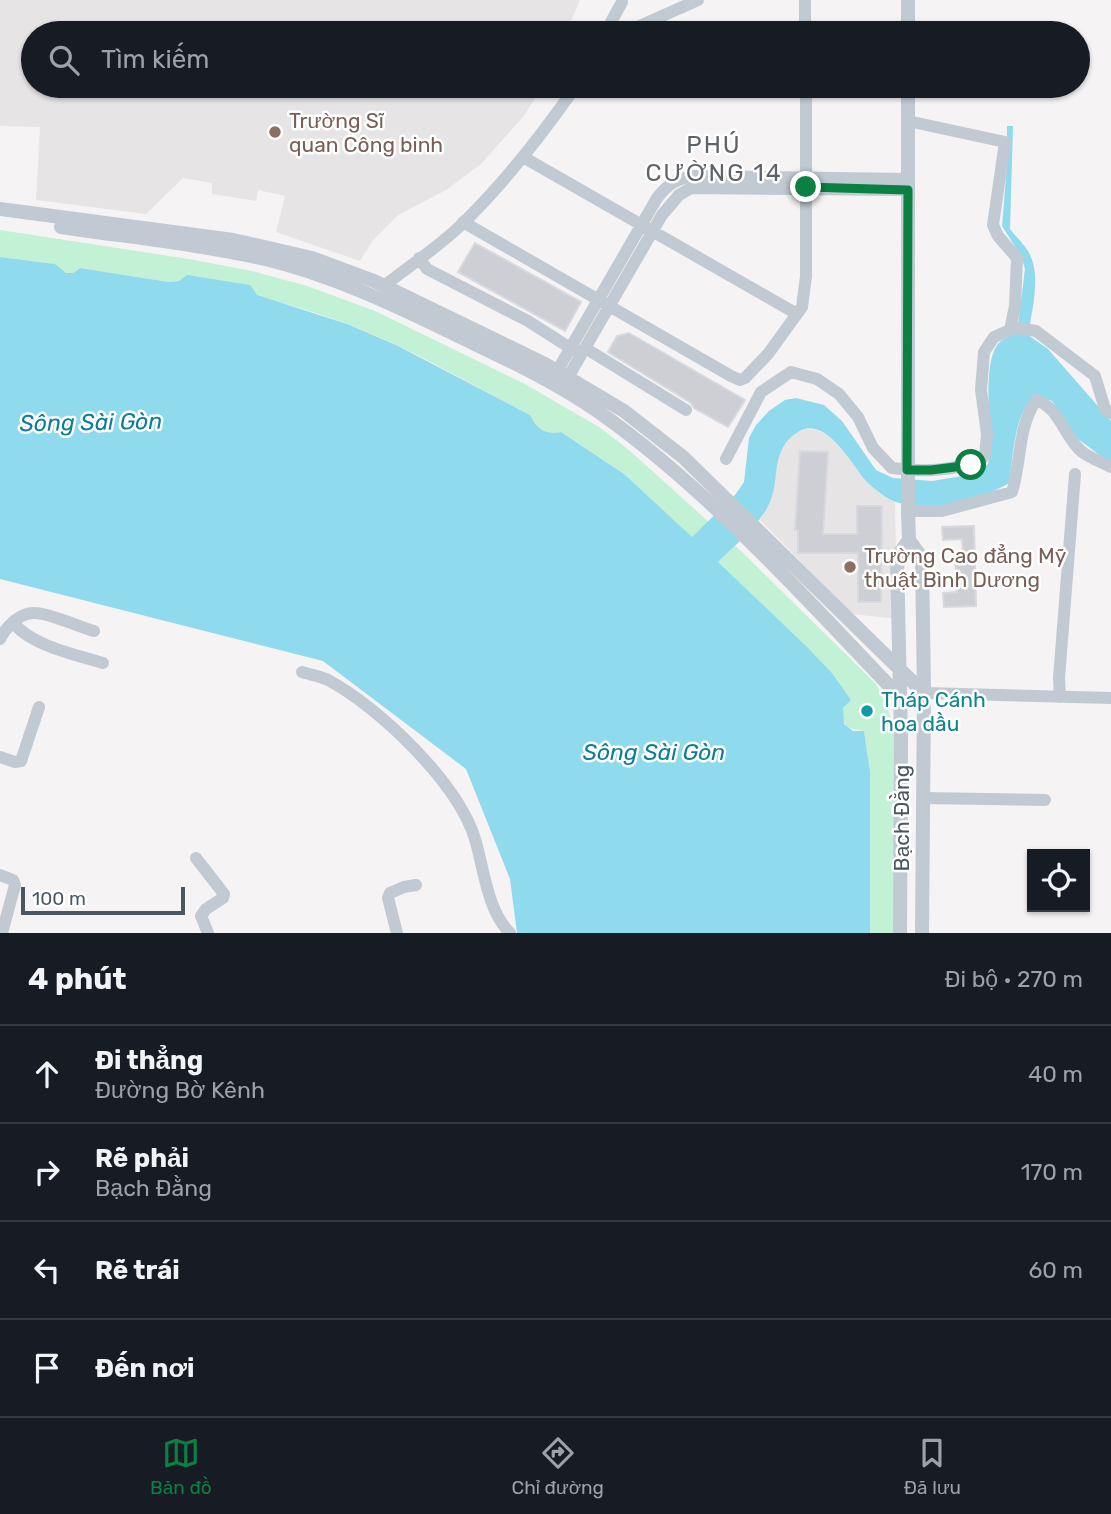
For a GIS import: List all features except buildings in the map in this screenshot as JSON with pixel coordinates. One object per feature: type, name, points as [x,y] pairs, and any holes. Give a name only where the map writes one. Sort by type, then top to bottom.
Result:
[{"type":"street","points":[[651,21],[698,0]]},
{"type":"street","points":[[805,0],[806,21]]},
{"type":"street","points":[[908,0],[908,21]]},
{"type":"street","points":[[612,21],[622,2]]},
{"type":"street","points":[[384,286],[463,222],[523,157],[567,98]]},
{"type":"street","points":[[463,222],[740,380],[768,354],[802,307],[806,276],[806,98]]},
{"type":"street","points":[[907,471],[908,98]]},
{"type":"street","points":[[908,121],[1005,142],[993,225],[998,236],[1017,258],[1014,329]]},
{"type":"street","points":[[523,157],[797,314]]},
{"type":"street","points":[[559,380],[570,348],[604,303],[648,227],[665,188],[677,179],[693,176],[908,184]]},
{"type":"street","points":[[0,209],[224,246],[316,274],[368,294],[624,411],[682,457],[924,693]]},
{"type":"street","points":[[0,217],[312,258],[384,286],[508,345],[559,380],[634,438],[765,557],[899,696],[924,693],[1111,698]]},
{"type":"street","points":[[419,258],[427,269],[528,321],[570,348],[578,352],[585,348]]},
{"type":"street","points":[[559,380],[585,348],[604,303]]},
{"type":"street","points":[[726,459],[761,393],[791,372],[817,379],[839,394],[858,417],[873,448],[892,468],[907,471],[971,465],[985,456],[987,434],[981,390],[984,352],[994,337],[1014,329],[1037,331],[1096,376],[1105,409],[1111,413]]},
{"type":"street","points":[[585,348],[685,410]]},
{"type":"street","points":[[908,511],[942,511],[1012,492],[1027,415],[1036,400],[1045,402],[1081,451],[1111,467]]},
{"type":"street","name":"Bạch Đằng","points":[[907,471],[909,540],[922,558],[922,933]]},
{"type":"street","points":[[1060,697],[1059,678],[1075,474]]},
{"type":"street","name":"Bạch Đằng","points":[[900,933],[901,738],[897,557],[909,540]]},
{"type":"street","points":[[0,639],[13,622],[34,613],[94,631]]},
{"type":"street","points":[[13,622],[20,633],[103,663]]},
{"type":"street","points":[[866,635],[886,637],[898,624]]},
{"type":"street","points":[[302,672],[327,680],[372,711],[426,761],[446,784],[464,811],[491,897],[502,925],[510,933]]},
{"type":"street","points":[[0,757],[15,762],[22,761],[39,708]]},
{"type":"street","points":[[901,738],[923,738]]},
{"type":"street","points":[[923,798],[1045,800]]},
{"type":"street","points":[[196,858],[224,894],[223,898],[206,909],[201,916],[208,933]]},
{"type":"street","points":[[900,873],[922,873]]},
{"type":"street","points":[[0,876],[13,880],[15,885],[2,933]]},
{"type":"street","points":[[397,933],[388,898],[390,893],[416,885]]},
{"type":"shaded area","name":"Trường Sĩ quan Công binh","points":[[0,0],[580,0],[571,21],[21,21],[21,98],[535,98],[523,117],[481,164],[446,190],[398,215],[373,240],[360,261],[276,232],[285,196],[258,190],[256,201],[212,194],[212,183],[183,178],[146,214],[36,200],[40,127],[0,126]]},
{"type":"shaded area","name":"Trường Cao đẳng Mỹ thuật Bình Dương","points":[[818,430],[830,437],[867,482],[895,502],[897,619],[852,614],[760,520],[771,500],[780,452],[787,440],[797,431]]},
{"type":"green space","points":[[0,230],[189,259],[252,271],[307,286],[375,311],[523,383],[599,427],[629,450],[742,552],[876,684],[888,709],[897,741],[896,933],[870,933],[870,771],[864,731],[848,728],[842,717],[844,706],[850,700],[832,673],[806,647],[624,474],[561,432],[550,433],[542,430],[530,415],[417,355],[347,324],[285,304],[201,285],[80,268],[73,273],[65,273],[55,264],[0,257]]},
{"type":"water","name":"Sông Sài Gòn","points":[[1007,126],[1013,126],[1010,229],[1028,251],[1034,270],[1035,292],[1028,335],[1048,349],[1111,421],[1111,464],[1077,438],[1052,401],[1035,395],[1018,424],[1009,483],[969,500],[939,506],[910,505],[896,502],[880,493],[866,481],[845,453],[826,434],[816,429],[806,429],[795,434],[782,448],[773,493],[766,510],[747,534],[718,562],[832,673],[851,700],[843,708],[844,724],[853,731],[864,731],[870,771],[870,933],[517,933],[510,879],[466,769],[323,661],[0,579],[0,257],[55,264],[66,273],[73,273],[80,268],[169,282],[179,281],[187,275],[250,285],[257,295],[347,324],[396,345],[530,415],[542,430],[550,433],[561,432],[624,474],[692,537],[735,495],[744,482],[749,438],[756,425],[769,411],[785,400],[796,398],[824,405],[842,421],[876,470],[893,478],[932,481],[974,474],[988,464],[990,367],[998,344],[1017,333],[1025,269],[1021,256],[1002,226]]},
{"type":"place","name":"Trường Sĩ quan Công binh","points":[[275,132]]},
{"type":"place","name":"Trường Cao đẳng Mỹ thuật Bình Dương","points":[[850,567]]},
{"type":"place","name":"Tháp Cánh hoa dầu","points":[[867,711]]},
{"type":"district","name":"PHÚ CƯỜNG 14","points":[[714,159]]},
{"type":"route","points":[[806,187],[908,190],[907,470],[971,465]]}]
